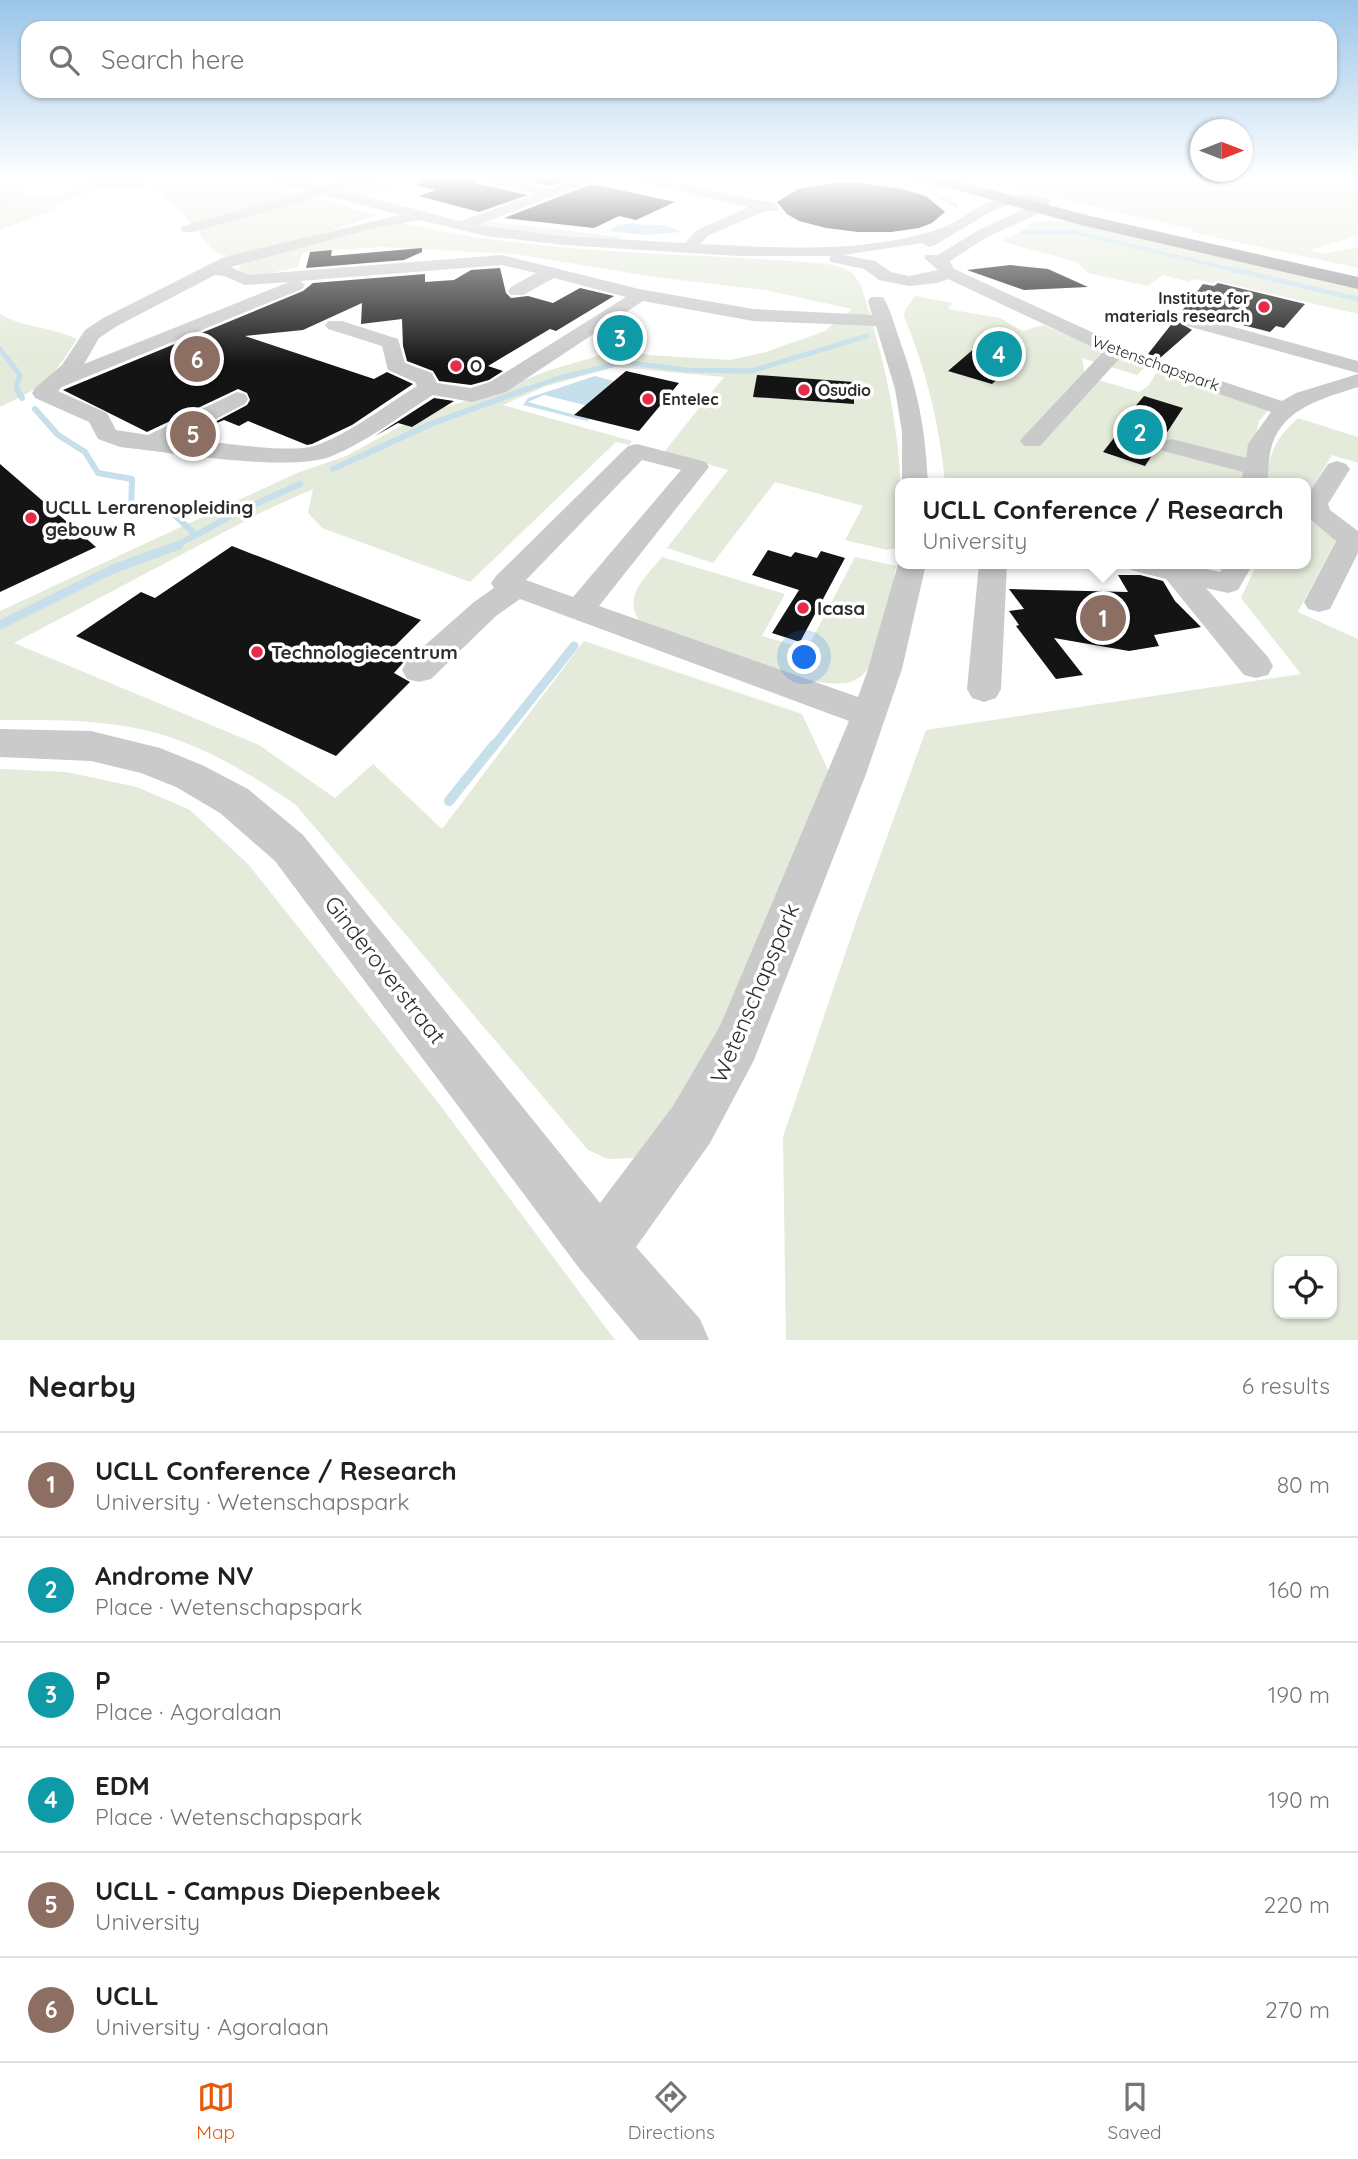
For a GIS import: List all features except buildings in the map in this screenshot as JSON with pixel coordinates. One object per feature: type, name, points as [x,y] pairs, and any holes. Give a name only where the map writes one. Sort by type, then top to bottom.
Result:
[{"type":"highway","points":[[1168,240],[1358,283]]},
{"type":"highway","points":[[1210,240],[1358,271]]},
{"type":"street","points":[[49,388],[70,369],[92,334],[110,322],[230,261],[313,240]]},
{"type":"street","points":[[557,240],[878,256],[912,254],[933,240]]},
{"type":"street","points":[[689,248],[696,240]]},
{"type":"street","points":[[783,252],[878,256],[923,240]]},
{"type":"street","points":[[885,276],[909,281],[928,280],[975,240]]},
{"type":"street","points":[[49,388],[333,273],[346,252]]},
{"type":"street","name":"Wetenschapspark","points":[[912,254],[943,266],[1115,351],[1284,409]]},
{"type":"street","points":[[878,256],[885,276],[876,298],[906,389],[914,432],[915,478]]},
{"type":"street","points":[[213,270],[228,271],[245,280],[492,260],[553,271],[636,294],[753,315],[885,321]]},
{"type":"street","points":[[517,291],[553,271]]},
{"type":"street","name":"Wetenschapspark","points":[[928,280],[993,292]]},
{"type":"street","points":[[885,321],[890,302],[909,281]]},
{"type":"street","points":[[49,388],[99,418],[109,437],[150,444],[280,455],[312,454],[357,433],[429,388],[472,395],[498,387],[630,303],[636,294]]},
{"type":"street","points":[[1194,322],[1358,368]]},
{"type":"street","points":[[335,325],[391,343],[395,366],[424,378],[429,388]]},
{"type":"street","points":[[1032,441],[1115,351]]},
{"type":"street","points":[[1172,446],[1255,476],[1260,444],[1284,409],[1304,398],[1358,380]]},
{"type":"street","points":[[150,444],[237,399]]},
{"type":"street","points":[[579,610],[697,467],[637,451],[506,583],[516,588],[868,714]]},
{"type":"street","points":[[1320,602],[1351,539],[1311,512],[1337,469]]},
{"type":"street","name":"Wetenschapspark","points":[[599,1248],[681,1142],[718,1082],[737,1043],[846,774],[885,669],[911,569]]},
{"type":"street","points":[[984,689],[993,569]]},
{"type":"street","points":[[1165,569],[1234,573]]},
{"type":"street","points":[[1175,571],[1256,666]]},
{"type":"street","points":[[419,670],[495,600],[516,588]]},
{"type":"street","name":"Ginderoverstraat","points":[[0,743],[91,746],[147,759],[189,776],[234,801],[289,848],[532,1158],[599,1248],[679,1340]]},
{"type":"green space","points":[[204,240],[303,240],[235,256],[222,255]]},
{"type":"green space","points":[[324,240],[492,240],[607,251],[819,263],[849,271],[861,286],[880,350],[898,446],[900,478],[895,478],[895,548],[887,550],[845,540],[863,506],[775,482],[713,563],[667,548],[728,470],[664,452],[724,377],[615,367],[546,386],[503,405],[632,441],[629,445],[616,442],[470,582],[322,528],[308,513],[313,489],[264,511],[14,643],[259,745],[335,798],[373,764],[442,829],[584,641],[802,714],[829,772],[700,1074],[634,1158],[608,1159],[588,1150],[295,804],[218,758],[157,733],[84,722],[0,720],[0,611],[297,473],[346,456],[427,412],[481,397],[550,370],[622,349],[649,355],[730,360],[766,352],[825,331],[852,309],[765,290],[655,277],[515,254],[381,247],[303,252],[298,267],[247,278],[238,268],[251,257]]},
{"type":"green space","points":[[1150,240],[1358,287],[1358,314],[1216,281],[1213,283],[1194,279],[1189,282],[1163,275],[1148,286],[1088,273],[1076,262],[1001,241]]},
{"type":"green space","points":[[1226,240],[1343,240],[1310,250],[1324,254],[1358,247],[1358,268]]},
{"type":"green space","points":[[915,296],[953,303],[948,309],[1000,318],[1023,331],[1043,325],[1145,367],[1137,375],[1082,358],[1085,376],[1139,392],[1148,386],[1157,372],[1270,408],[1259,421],[1246,478],[944,478],[931,398],[904,316]]},
{"type":"green space","points":[[0,314],[77,339],[45,381],[0,407]]},
{"type":"green space","points":[[1298,418],[1358,437],[1358,463],[1332,455],[1311,490],[1311,478],[1267,478],[1274,447]]},
{"type":"green space","points":[[1311,522],[1330,529],[1337,538],[1298,612],[1358,639],[1358,1340],[786,1340],[783,1137],[856,922],[926,730],[1301,674],[1241,598],[1255,569],[1311,569]]},
{"type":"green space","points":[[662,557],[785,594],[762,636],[807,649],[855,557],[895,566],[895,569],[884,630],[872,662],[864,674],[853,681],[837,683],[810,681],[641,623],[634,605],[635,596],[643,580]]},
{"type":"green space","points":[[0,769],[66,772],[137,787],[190,810],[248,864],[440,1105],[615,1340],[0,1340]]},
{"type":"water","points":[[595,376],[628,385],[601,409],[544,395],[528,402],[590,419],[587,421],[523,405],[528,398]]},
{"type":"waterway","points":[[1105,240],[1238,271]]},
{"type":"waterway","points":[[1231,269],[1358,299]]},
{"type":"waterway","points":[[522,391],[556,379],[623,362],[686,370],[751,371],[867,336]]},
{"type":"waterway","points":[[0,349],[20,375],[17,389]]},
{"type":"waterway","points":[[17,389],[22,398]]},
{"type":"waterway","points":[[333,469],[433,423],[527,389]]},
{"type":"waterway","points":[[35,409],[58,435],[85,452],[98,473],[132,479],[131,510],[168,509],[196,535]]},
{"type":"waterway","points":[[196,535],[242,510],[300,484]]},
{"type":"waterway","points":[[174,546],[196,535]]},
{"type":"waterway","points":[[0,625],[113,569],[179,545]]},
{"type":"waterway","points":[[493,747],[574,646]]},
{"type":"waterway","points":[[449,801],[494,745]]},
{"type":"place","name":"Institute for materials research","points":[[1264,307]]},
{"type":"place","name":"P","points":[[620,338]]},
{"type":"place","name":"EDM","points":[[999,354]]},
{"type":"place","name":"UCLL","points":[[197,359]]},
{"type":"place","name":"O","points":[[456,366]]},
{"type":"place","name":"Osudio","points":[[804,390]]},
{"type":"place","name":"Entelec","points":[[648,399]]},
{"type":"place","name":"Androme NV","points":[[1140,432]]},
{"type":"place","name":"UCLL - Campus Diepenbeek","points":[[193,434]]},
{"type":"place","name":"UCLL Lerarenopleiding gebouw R","points":[[31,518]]},
{"type":"place","name":"Icasa","points":[[803,608]]},
{"type":"place","name":"UCLL Conference / Research","points":[[1103,618]]},
{"type":"place","name":"Technologiecentrum","points":[[257,652]]}]
